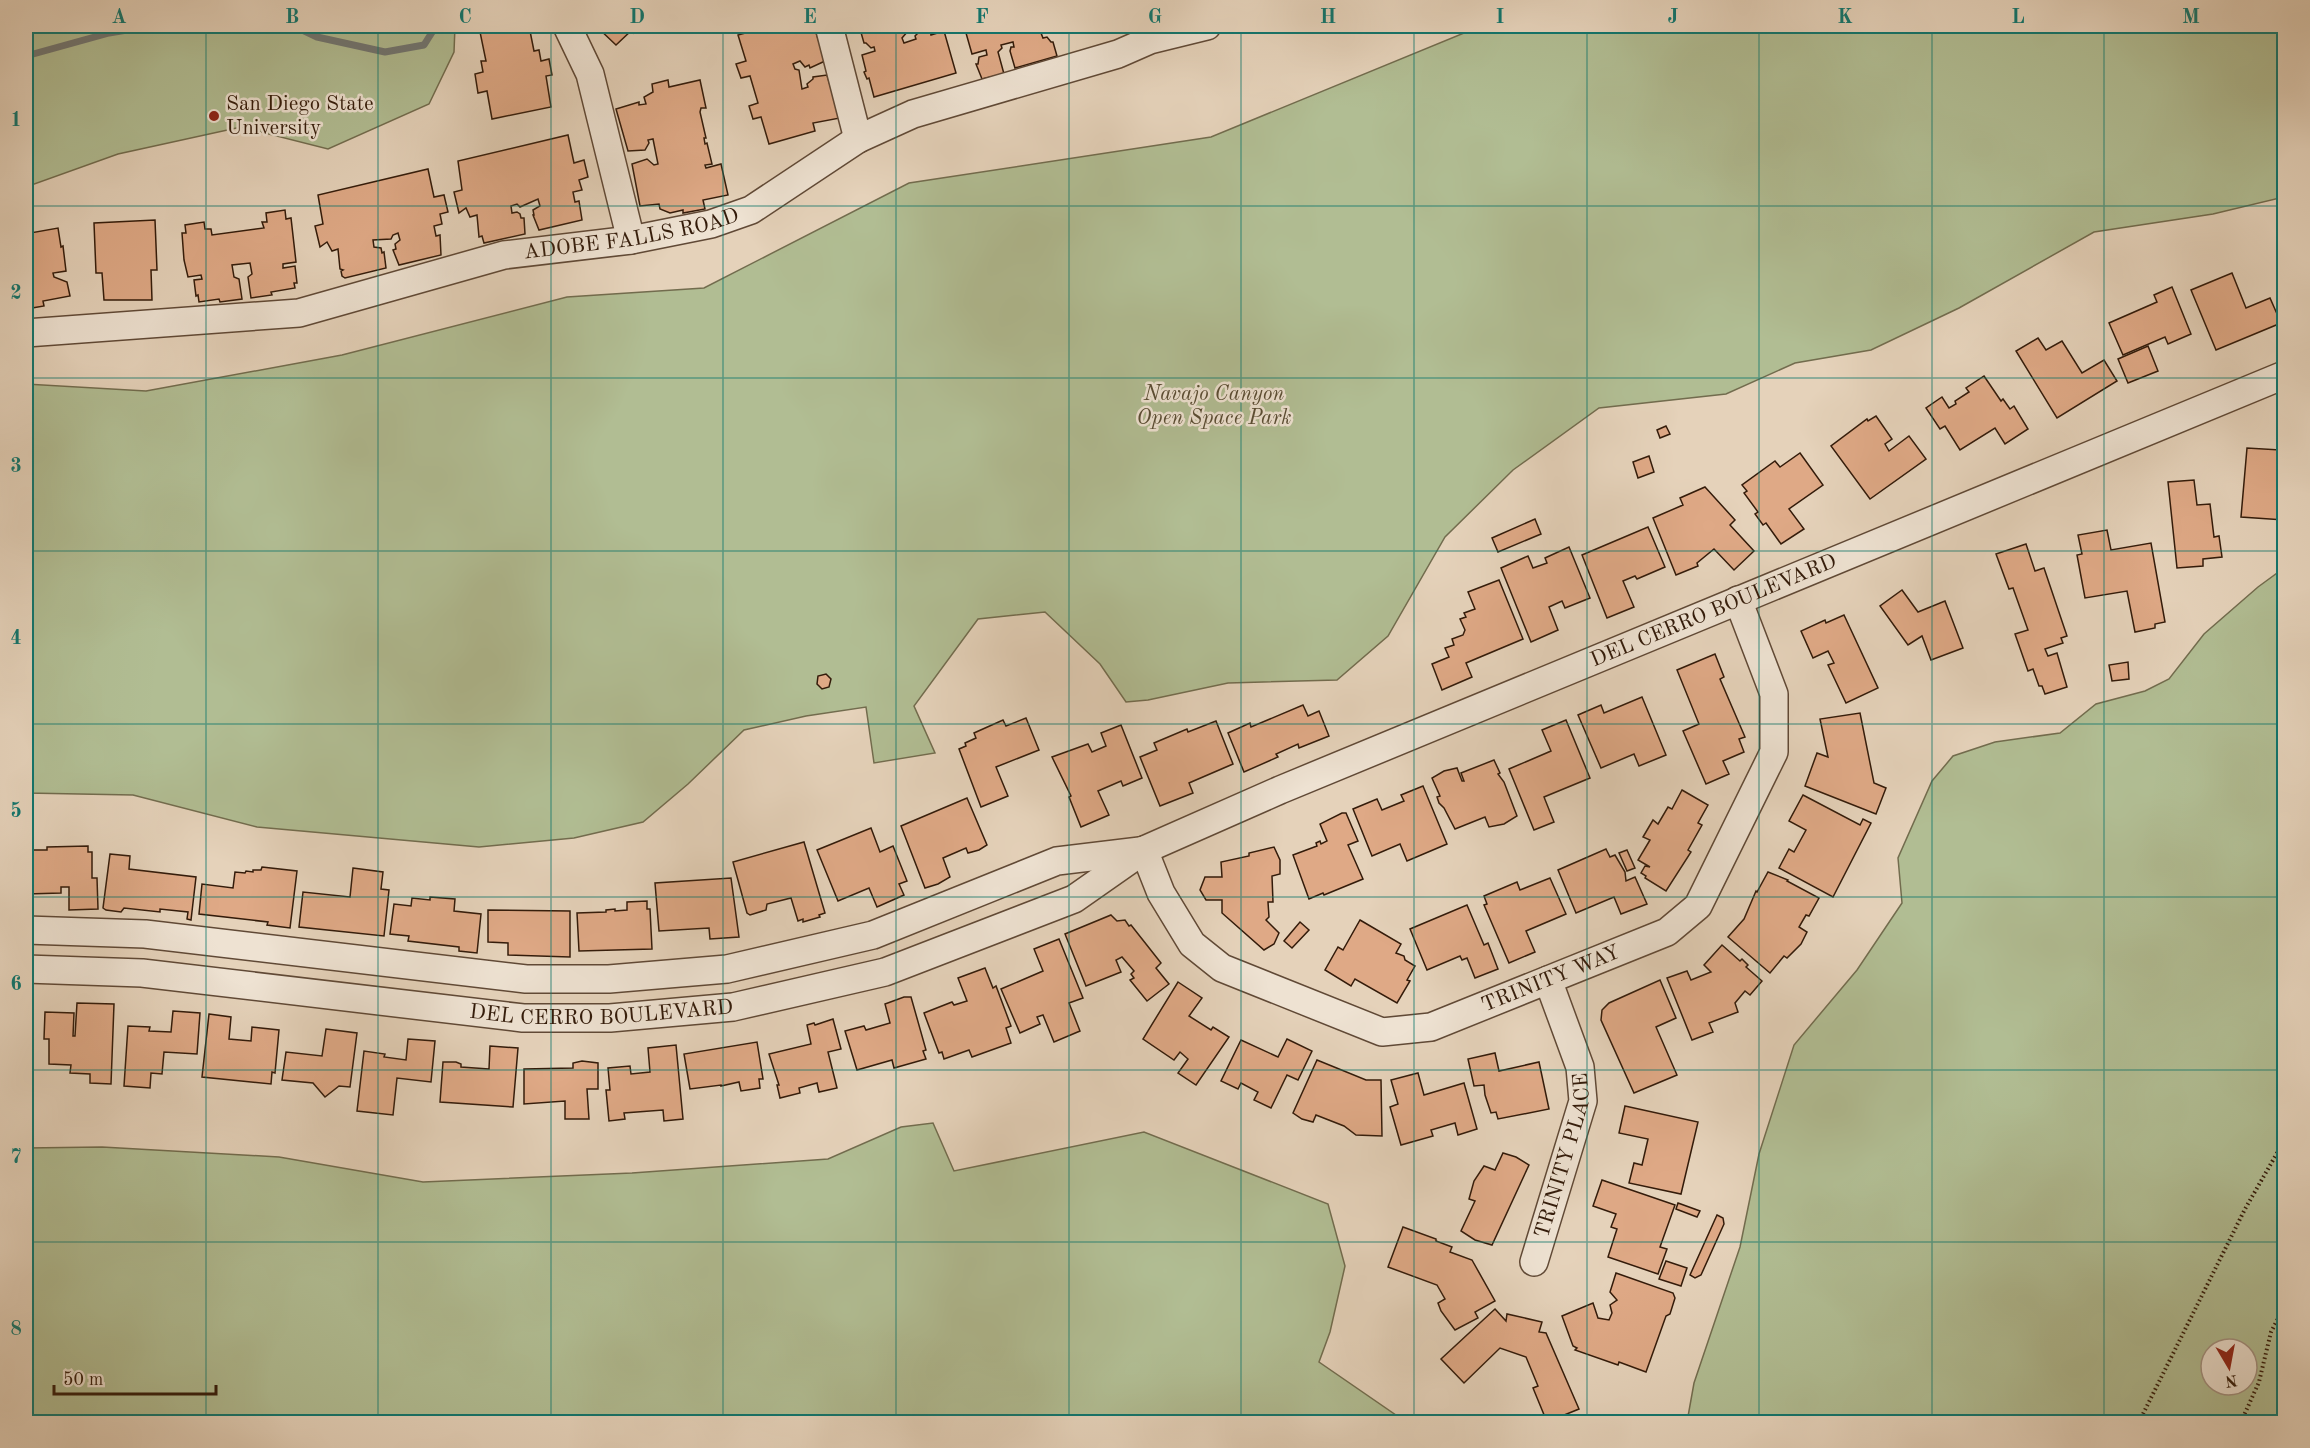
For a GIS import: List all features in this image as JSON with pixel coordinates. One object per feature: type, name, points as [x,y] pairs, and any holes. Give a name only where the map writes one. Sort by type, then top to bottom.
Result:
[{"type":"street","points":[[567,26],[590,74],[631,240]]},
{"type":"street","points":[[829,26],[858,139]]},
{"type":"street","name":"ADOBE FALLS ROAD","points":[[26,333],[299,313],[504,255],[631,240],[711,224],[751,210],[858,139],[913,114],[1118,54],[1140,33],[1207,26]]},
{"type":"street","name":"DEL CERRO BOULEVARD","points":[[26,969],[142,973],[523,1018],[610,1018],[733,1007],[885,972],[1074,899],[1144,850],[1291,785],[2284,375]]},
{"type":"street","name":"TRINITY WAY","points":[[1144,850],[1161,893],[1192,944],[1222,968],[1382,1032],[1431,1027],[1667,932],[1698,906],[1774,752],[1774,694],[1738,600]]},
{"type":"street","name":"DEL CERRO BOULEVARD","points":[[26,930],[145,934],[526,979],[609,979],[727,969],[873,935],[1057,861],[1144,850]]},
{"type":"street","name":"TRINITY PLACE","points":[[1534,1262],[1583,1101],[1580,1067],[1548,980]]},
{"type":"path","points":[[2139,1422],[2245,1209],[2284,1141]]},
{"type":"path","points":[[2241,1422],[2259,1382],[2271,1332],[2284,1307]]},
{"type":"green space","name":"San Diego State University","points":[[26,26],[455,26],[454,52],[429,104],[328,149],[241,127],[118,154],[26,187]]},
{"type":"green space","name":"Navajo Canyon Open Space Park","points":[[1481,26],[2284,26],[2284,197],[2213,214],[2094,232],[1959,308],[1871,350],[1795,363],[1726,394],[1599,408],[1513,470],[1445,537],[1388,636],[1337,680],[1228,683],[1148,700],[1126,702],[1100,664],[1045,612],[978,619],[914,706],[935,753],[874,763],[866,707],[806,716],[744,730],[688,784],[643,822],[574,838],[479,847],[257,827],[133,795],[26,793],[26,384],[146,391],[342,355],[567,297],[704,288],[909,183],[1211,137]]},
{"type":"green space","points":[[2284,568],[2284,1422],[1687,1422],[1694,1383],[1740,1247],[1759,1154],[1794,1045],[1857,970],[1902,903],[1898,858],[1932,781],[1953,756],[1995,742],[2060,733],[2096,704],[2145,691],[2169,679],[2204,634],[2258,587]]},
{"type":"green space","points":[[933,1123],[954,1171],[1144,1132],[1328,1204],[1345,1266],[1330,1332],[1319,1362],[1406,1422],[26,1422],[26,1148],[102,1147],[279,1157],[423,1182],[632,1173],[828,1159],[901,1127]]},
{"type":"building","points":[[529,26],[534,51],[539,50],[541,61],[549,59],[552,75],[546,76],[551,107],[492,119],[487,91],[478,93],[475,74],[483,72],[481,61],[486,61],[480,32]]},
{"type":"building","points":[[596,26],[642,26],[634,33],[632,30],[616,45]]},
{"type":"building","points":[[771,26],[814,26],[825,61],[810,68],[809,65],[805,67],[800,61],[793,64],[795,69],[799,70],[802,89],[808,87],[807,84],[813,77],[827,75],[840,118],[813,123],[815,131],[769,144],[761,117],[753,119],[749,106],[758,103],[750,76],[741,78],[736,64],[746,61],[738,35]]},
{"type":"building","points":[[871,26],[907,26],[909,30],[902,38],[904,43],[916,39],[915,36],[919,32],[917,26],[939,26],[930,30],[931,35],[944,31],[956,73],[874,97],[869,78],[867,79],[864,72],[866,71],[862,55],[875,51],[874,47],[871,48],[864,43],[860,29]]},
{"type":"building","points":[[964,26],[1054,26],[1055,29],[1041,33],[1043,38],[1047,37],[1053,42],[1057,56],[1015,68],[1010,51],[1011,47],[1014,47],[1013,42],[1001,45],[1002,48],[998,52],[1004,74],[982,79],[976,64],[978,64],[979,57],[987,55],[986,50],[972,54]]},
{"type":"building","points":[[668,80],[669,87],[700,80],[706,108],[701,108],[700,112],[706,138],[704,138],[705,144],[707,143],[712,164],[705,165],[706,168],[721,164],[728,195],[703,200],[705,209],[670,213],[660,209],[659,204],[640,206],[632,164],[647,159],[654,165],[658,164],[653,139],[648,140],[649,143],[645,150],[628,151],[616,109],[639,102],[639,105],[646,104],[644,97],[653,92],[652,84]]},
{"type":"building","points":[[568,135],[574,163],[584,160],[588,177],[579,180],[582,190],[573,192],[575,202],[579,201],[582,220],[539,230],[533,215],[533,210],[540,206],[538,199],[520,207],[517,204],[511,206],[512,213],[517,212],[521,218],[524,218],[525,234],[484,243],[482,236],[479,237],[477,215],[470,217],[466,208],[459,213],[454,192],[462,190],[458,161]]},
{"type":"building","points":[[428,169],[434,197],[444,195],[448,212],[440,214],[442,224],[434,226],[436,236],[440,235],[441,255],[399,265],[393,250],[396,249],[395,244],[400,240],[398,233],[391,239],[373,240],[374,247],[381,248],[382,253],[384,252],[386,268],[345,278],[342,276],[341,271],[343,270],[340,269],[338,249],[332,251],[327,242],[320,247],[315,226],[323,224],[318,195]]},
{"type":"building","points":[[285,210],[286,219],[291,218],[296,262],[283,264],[283,268],[295,266],[297,283],[294,283],[295,288],[251,298],[248,277],[252,274],[250,263],[232,265],[234,277],[239,279],[242,299],[199,302],[194,280],[202,279],[201,275],[188,277],[184,260],[182,233],[186,233],[185,225],[204,222],[205,229],[211,229],[212,235],[264,228],[262,222],[267,222],[266,213]]},
{"type":"building","points":[[155,220],[157,270],[151,270],[152,300],[104,300],[102,273],[96,273],[94,223]]},
{"type":"building","points":[[58,228],[66,271],[53,273],[54,277],[67,282],[70,296],[43,301],[44,306],[26,309],[26,240],[31,239],[30,233]]},
{"type":"building","points":[[2232,273],[2246,308],[2270,298],[2281,323],[2216,350],[2191,290]]},
{"type":"building","points":[[2172,287],[2191,334],[2168,344],[2165,337],[2123,355],[2109,323],[2157,302],[2154,295]]},
{"type":"building","points":[[2038,338],[2046,350],[2062,341],[2082,373],[2104,360],[2117,381],[2057,418],[2016,351]]},
{"type":"building","points":[[2148,346],[2158,371],[2128,383],[2118,359]]},
{"type":"building","points":[[1984,376],[2001,401],[2003,399],[2010,409],[2014,406],[2028,429],[2005,444],[1995,428],[1960,450],[1945,426],[1940,429],[1926,408],[1942,397],[1949,408],[1969,392],[1966,388]]},
{"type":"building","points":[[1876,416],[1892,439],[1885,444],[1889,451],[1909,436],[1926,459],[1870,499],[1831,446],[1867,419],[1868,421]]},
{"type":"building","points":[[1666,426],[1670,434],[1660,438],[1657,430]]},
{"type":"building","points":[[2282,426],[2284,426],[2284,520],[2241,517],[2247,448],[2280,450]]},
{"type":"building","points":[[1800,453],[1823,485],[1789,509],[1804,529],[1781,544],[1766,523],[1763,525],[1755,514],[1758,512],[1744,493],[1747,491],[1742,485],[1775,461],[1780,467]]},
{"type":"building","points":[[1649,456],[1654,472],[1638,478],[1633,462]]},
{"type":"building","points":[[2194,480],[2197,505],[2210,504],[2214,537],[2219,536],[2222,557],[2203,559],[2203,566],[2177,568],[2168,482]]},
{"type":"building","points":[[1705,487],[1735,520],[1730,525],[1754,551],[1734,570],[1714,549],[1697,563],[1698,566],[1676,575],[1653,518],[1683,505],[1680,498]]},
{"type":"building","points":[[1535,519],[1541,534],[1498,552],[1492,538]]},
{"type":"building","points":[[1648,527],[1665,567],[1637,579],[1635,576],[1623,581],[1634,607],[1607,618],[1582,555]]},
{"type":"building","points":[[2107,530],[2111,550],[2151,543],[2165,622],[2155,624],[2155,628],[2135,632],[2127,591],[2085,598],[2077,555],[2082,554],[2078,535]]},
{"type":"building","points":[[2026,544],[2035,571],[2044,568],[2067,636],[2061,638],[2063,643],[2045,649],[2048,656],[2057,653],[2067,687],[2045,694],[2042,686],[2039,686],[2033,669],[2028,671],[2015,634],[2028,630],[2013,588],[2009,589],[1996,554]]},
{"type":"building","points":[[1569,547],[1590,598],[1565,608],[1562,601],[1549,607],[1558,630],[1531,642],[1501,568],[1528,556],[1533,568],[1547,563],[1545,558]]},
{"type":"building","points":[[1499,580],[1523,639],[1466,663],[1472,677],[1442,690],[1432,664],[1449,657],[1445,648],[1454,645],[1452,639],[1463,635],[1465,630],[1460,619],[1466,617],[1464,613],[1475,609],[1468,592]]},
{"type":"building","points":[[1902,590],[1918,612],[1945,601],[1963,648],[1931,660],[1922,636],[1908,645],[1880,606]]},
{"type":"building","points":[[1844,615],[1878,688],[1846,703],[1828,665],[1834,663],[1828,651],[1813,658],[1801,631],[1825,620],[1826,623]]},
{"type":"building","points":[[1715,654],[1724,677],[1720,679],[1745,737],[1739,739],[1744,752],[1723,761],[1729,774],[1706,784],[1683,731],[1699,724],[1677,670]]},
{"type":"building","points":[[2128,662],[2129,679],[2112,681],[2109,665]]},
{"type":"building","points":[[826,674],[831,679],[829,687],[822,689],[817,684],[818,676]]},
{"type":"building","points":[[1642,697],[1666,755],[1639,766],[1634,754],[1601,768],[1578,715],[1601,705],[1604,713]]},
{"type":"building","points":[[1303,705],[1308,716],[1319,711],[1329,736],[1299,748],[1298,744],[1276,754],[1278,757],[1244,772],[1228,733],[1250,723],[1251,727]]},
{"type":"building","points":[[1860,713],[1874,783],[1886,788],[1876,814],[1805,786],[1817,753],[1828,757],[1820,719]]},
{"type":"building","points":[[1026,718],[1039,750],[996,767],[1008,796],[981,807],[959,749],[976,738],[974,733],[1003,720],[1006,726]]},
{"type":"building","points":[[1566,720],[1590,778],[1544,797],[1554,822],[1534,830],[1509,769],[1551,751],[1542,730]]},
{"type":"building","points":[[1216,721],[1233,764],[1189,783],[1193,793],[1160,806],[1140,757],[1157,750],[1154,743],[1187,729],[1188,732]]},
{"type":"building","points":[[1121,725],[1142,778],[1123,786],[1121,781],[1098,791],[1109,815],[1081,827],[1069,797],[1071,796],[1052,757],[1088,744],[1092,752],[1106,746],[1101,733]]},
{"type":"building","points":[[1494,760],[1517,816],[1504,824],[1489,827],[1485,817],[1455,829],[1439,803],[1437,797],[1440,796],[1432,778],[1444,771],[1457,768],[1464,781],[1461,773]]},
{"type":"building","points":[[1423,786],[1447,844],[1407,861],[1400,844],[1372,856],[1353,809],[1377,799],[1382,810],[1404,801],[1401,795]]},
{"type":"building","points":[[1682,790],[1708,805],[1698,823],[1702,825],[1688,850],[1691,852],[1666,891],[1645,878],[1646,876],[1641,873],[1645,866],[1650,867],[1638,860],[1650,840],[1643,837],[1653,820],[1658,824],[1668,807],[1672,809]]},
{"type":"building","points":[[1803,795],[1860,825],[1863,819],[1871,823],[1833,897],[1779,868],[1789,849],[1794,852],[1806,830],[1789,821]]},
{"type":"building","points":[[967,798],[987,845],[968,853],[966,848],[943,858],[950,877],[925,888],[901,826]]},
{"type":"building","points":[[1346,813],[1358,841],[1348,845],[1363,879],[1309,899],[1293,855],[1317,846],[1316,843],[1320,841],[1321,844],[1327,841],[1320,824]]},
{"type":"building","points":[[871,828],[880,852],[893,846],[907,881],[899,884],[904,895],[877,907],[869,888],[838,901],[817,850]]},
{"type":"building","points":[[804,842],[825,913],[819,915],[820,917],[803,922],[803,919],[798,921],[791,898],[767,904],[766,910],[750,915],[747,913],[733,862]]},
{"type":"building","points":[[88,846],[88,852],[92,852],[92,878],[97,878],[98,909],[69,910],[69,887],[61,887],[61,893],[26,894],[26,850]]},
{"type":"building","points":[[1274,847],[1280,860],[1280,874],[1272,876],[1273,902],[1268,902],[1269,917],[1266,920],[1279,933],[1274,944],[1264,950],[1222,913],[1222,900],[1206,900],[1200,890],[1205,877],[1222,877],[1221,862],[1249,856],[1249,853]]},
{"type":"building","points":[[1606,849],[1610,857],[1615,855],[1625,872],[1626,881],[1635,877],[1647,904],[1621,914],[1614,897],[1576,913],[1558,870]]},
{"type":"building","points":[[1627,850],[1635,868],[1627,871],[1619,853]]},
{"type":"building","points":[[110,854],[130,856],[129,869],[196,877],[191,920],[187,919],[188,912],[124,908],[121,912],[103,908]]},
{"type":"building","points":[[262,867],[297,871],[290,928],[267,925],[268,922],[199,914],[202,884],[233,888],[235,872],[253,872],[253,870],[261,870]]},
{"type":"building","points":[[353,868],[383,872],[381,889],[389,890],[384,936],[299,927],[303,892],[350,897]]},
{"type":"building","points":[[1768,872],[1788,880],[1819,898],[1809,916],[1806,915],[1799,927],[1807,932],[1801,944],[1787,958],[1784,956],[1770,973],[1728,937],[1744,919],[1756,891]]},
{"type":"building","points":[[731,878],[739,937],[710,939],[709,928],[659,931],[655,883]]},
{"type":"building","points":[[1550,878],[1566,914],[1526,931],[1535,952],[1509,963],[1484,905],[1487,904],[1484,896],[1517,882],[1520,890]]},
{"type":"building","points":[[430,897],[455,899],[454,911],[481,914],[477,953],[459,951],[459,947],[408,941],[409,936],[390,934],[394,904],[411,906],[412,898],[430,900]]},
{"type":"building","points":[[647,901],[647,909],[650,909],[652,949],[579,951],[577,913],[627,910],[627,902]]},
{"type":"building","points":[[1467,905],[1484,945],[1488,943],[1498,969],[1475,978],[1467,958],[1462,960],[1460,956],[1427,970],[1410,929]]},
{"type":"building","points":[[488,910],[570,911],[570,957],[508,955],[508,943],[488,942]]},
{"type":"building","points":[[1111,915],[1117,921],[1125,920],[1129,926],[1131,925],[1161,963],[1156,968],[1169,984],[1147,1001],[1130,980],[1134,978],[1131,974],[1134,971],[1122,957],[1116,960],[1121,972],[1086,986],[1065,934]]},
{"type":"building","points":[[1360,920],[1401,944],[1396,953],[1404,956],[1405,960],[1415,966],[1407,980],[1410,981],[1397,1003],[1355,979],[1351,986],[1325,970],[1338,947],[1343,950]]},
{"type":"building","points":[[1300,922],[1309,930],[1292,948],[1284,941]]},
{"type":"building","points":[[1059,939],[1083,998],[1069,1003],[1080,1031],[1054,1042],[1043,1015],[1037,1017],[1040,1024],[1020,1033],[1001,989],[1043,971],[1034,949]]},
{"type":"building","points":[[1722,945],[1740,961],[1742,959],[1748,965],[1746,967],[1762,981],[1750,995],[1745,991],[1735,1003],[1738,1012],[1709,1023],[1713,1032],[1692,1040],[1667,978],[1687,971],[1691,980],[1711,972],[1704,965]]},
{"type":"building","points":[[985,968],[993,988],[996,986],[1011,1026],[1006,1028],[1011,1043],[972,1057],[969,1050],[944,1059],[942,1052],[939,1053],[924,1013],[952,1002],[954,1005],[967,1001],[958,978]]},
{"type":"building","points":[[1660,980],[1676,1018],[1656,1027],[1677,1075],[1634,1093],[1601,1020],[1602,1010],[1609,1003]]},
{"type":"building","points":[[1178,982],[1202,998],[1189,1016],[1211,1030],[1213,1027],[1229,1037],[1196,1085],[1178,1073],[1188,1059],[1180,1052],[1174,1060],[1143,1039]]},
{"type":"building","points":[[904,997],[911,997],[926,1050],[923,1051],[926,1059],[894,1068],[892,1060],[857,1070],[845,1031],[864,1026],[866,1030],[890,1023],[885,1004]]},
{"type":"building","points":[[77,1003],[114,1004],[111,1084],[90,1083],[90,1074],[70,1073],[71,1065],[49,1064],[49,1039],[44,1039],[45,1012],[74,1013],[73,1036],[75,1036]]},
{"type":"building","points":[[26,1006],[30,1006],[31,1074],[26,1074]]},
{"type":"building","points":[[173,1011],[200,1013],[197,1054],[164,1052],[162,1074],[151,1073],[150,1088],[124,1086],[128,1026],[150,1027],[149,1031],[171,1032]]},
{"type":"building","points":[[209,1014],[231,1017],[229,1039],[251,1041],[252,1027],[279,1030],[275,1073],[272,1072],[271,1084],[202,1077]]},
{"type":"building","points":[[833,1019],[841,1049],[828,1052],[837,1088],[819,1092],[817,1083],[799,1088],[800,1093],[780,1098],[777,1085],[779,1085],[769,1054],[811,1044],[807,1025]]},
{"type":"building","points":[[326,1029],[357,1033],[350,1087],[339,1086],[325,1097],[313,1083],[282,1080],[286,1052],[322,1056]]},
{"type":"building","points":[[408,1039],[435,1041],[431,1082],[397,1078],[393,1115],[357,1111],[364,1051],[406,1060]]},
{"type":"building","points":[[1287,1039],[1312,1051],[1298,1080],[1287,1075],[1271,1108],[1254,1100],[1258,1092],[1241,1083],[1238,1089],[1221,1081],[1241,1040],[1278,1057]]},
{"type":"building","points":[[757,1042],[763,1079],[759,1079],[760,1088],[741,1091],[739,1082],[690,1089],[684,1054]]},
{"type":"building","points":[[676,1045],[683,1119],[664,1121],[663,1110],[624,1113],[625,1119],[609,1121],[606,1090],[610,1090],[608,1068],[630,1066],[631,1074],[650,1072],[648,1048]]},
{"type":"building","points":[[490,1046],[518,1048],[513,1107],[440,1102],[443,1062],[456,1062],[461,1064],[461,1067],[489,1069]]},
{"type":"building","points":[[1495,1053],[1499,1071],[1539,1062],[1549,1109],[1498,1119],[1496,1112],[1491,1113],[1484,1085],[1474,1086],[1468,1059]]},
{"type":"building","points":[[1317,1060],[1366,1080],[1381,1080],[1382,1136],[1356,1135],[1344,1126],[1316,1115],[1313,1122],[1293,1113]]},
{"type":"building","points":[[582,1061],[598,1063],[598,1089],[587,1089],[589,1119],[565,1119],[565,1101],[524,1104],[524,1069],[573,1068],[573,1063]]},
{"type":"building","points":[[1418,1073],[1424,1095],[1464,1083],[1477,1129],[1458,1135],[1455,1123],[1431,1130],[1433,1136],[1401,1145],[1390,1107],[1398,1104],[1391,1080]]},
{"type":"building","points":[[1625,1106],[1698,1122],[1681,1194],[1629,1183],[1634,1163],[1642,1165],[1648,1139],[1619,1133]]},
{"type":"building","points":[[1503,1153],[1516,1157],[1529,1165],[1492,1245],[1475,1240],[1461,1231],[1475,1201],[1469,1199],[1474,1181],[1484,1166],[1495,1170]]},
{"type":"building","points":[[1602,1180],[1675,1205],[1660,1247],[1667,1249],[1658,1274],[1608,1257],[1617,1229],[1611,1227],[1616,1214],[1593,1206]]},
{"type":"building","points":[[1678,1203],[1700,1211],[1697,1217],[1676,1209]]},
{"type":"building","points":[[1717,1215],[1723,1218],[1724,1224],[1701,1275],[1695,1278],[1690,1275]]},
{"type":"building","points":[[1403,1227],[1436,1239],[1452,1247],[1450,1252],[1472,1260],[1495,1301],[1475,1312],[1478,1318],[1455,1330],[1441,1311],[1438,1303],[1445,1299],[1437,1285],[1388,1267]]},
{"type":"building","points":[[1666,1261],[1687,1268],[1681,1286],[1659,1279]]},
{"type":"building","points":[[1616,1273],[1673,1293],[1675,1298],[1670,1314],[1666,1316],[1646,1372],[1575,1350],[1577,1348],[1573,1346],[1562,1316],[1593,1303],[1598,1318],[1609,1320],[1612,1313],[1610,1305],[1617,1300],[1610,1292]]},
{"type":"building","points":[[1495,1309],[1506,1321],[1507,1314],[1542,1322],[1539,1332],[1546,1333],[1579,1409],[1547,1422],[1533,1388],[1538,1386],[1526,1357],[1500,1348],[1464,1383],[1441,1359]]},
{"type":"waterway","points":[[26,56],[109,33],[151,26]]},
{"type":"waterway","points":[[294,26],[317,37],[385,52],[424,45],[436,26]]},
{"type":"place","name":"San Diego State University","points":[[214,116]]}]
